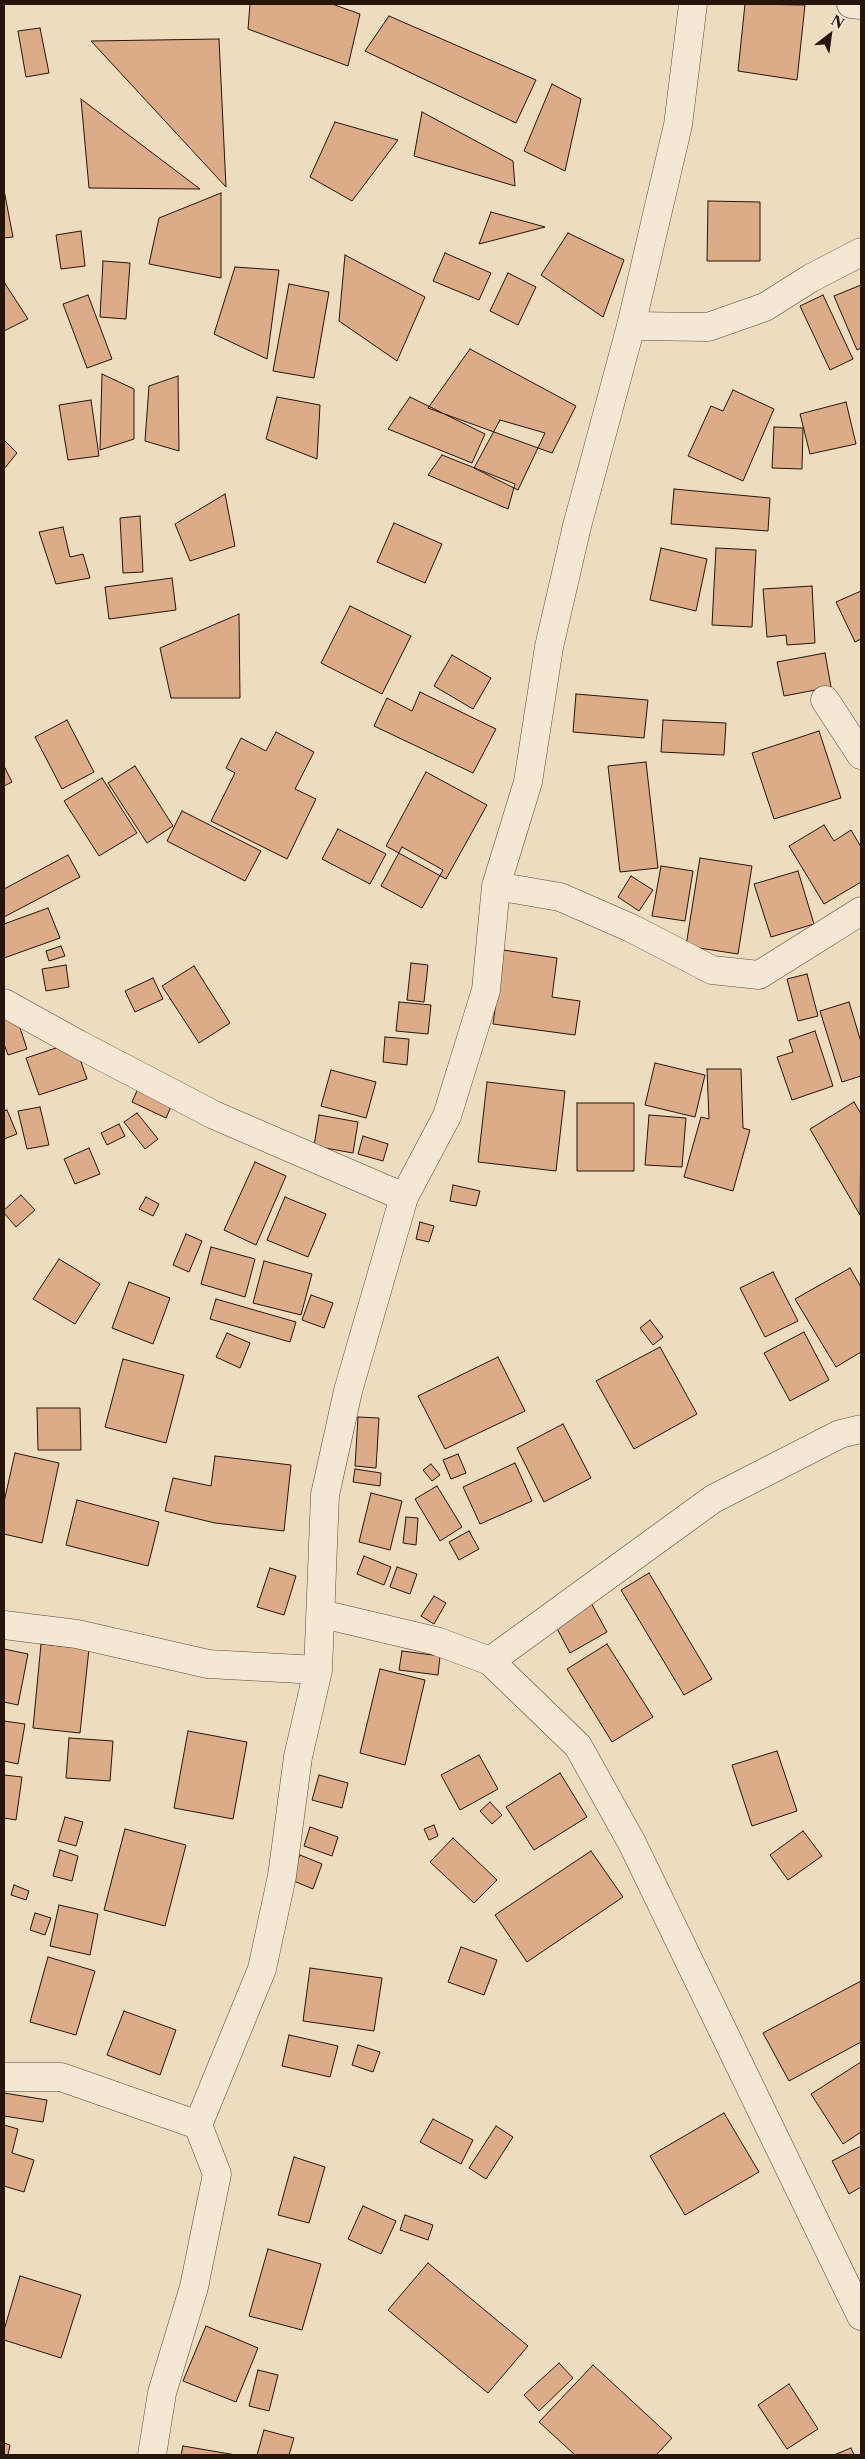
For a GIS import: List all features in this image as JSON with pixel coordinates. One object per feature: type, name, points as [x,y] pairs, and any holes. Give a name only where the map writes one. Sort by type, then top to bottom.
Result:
[{"type":"street","points":[[152,2455],[162,2392],[194,2287],[217,2174],[198,2126],[262,1969],[282,1876],[298,1757],[318,1670],[322,1614],[325,1496],[348,1391],[404,1197],[447,1116],[467,1057],[486,990],[496,886],[528,782],[550,647],[572,545],[631,326],[678,125],[694,4]]},
{"type":"street","points":[[851,4],[861,5]]},
{"type":"street","points":[[631,326],[708,326],[765,307],[811,278],[861,252]]},
{"type":"street","points":[[825,700],[861,754]]},
{"type":"street","points":[[496,886],[560,897],[631,928],[712,970],[759,975],[861,911]]},
{"type":"street","points":[[4,1002],[78,1044],[214,1115],[404,1197]]},
{"type":"street","points":[[490,1661],[713,1499],[840,1434],[861,1429]]},
{"type":"street","points":[[322,1614],[436,1641],[490,1661],[578,1746],[637,1851],[859,2306]]},
{"type":"street","points":[[4,1626],[77,1634],[208,1664],[318,1670]]},
{"type":"street","points":[[4,2077],[61,2077],[198,2126]]},
{"type":"building","points":[[250,4],[332,4],[360,14],[348,66],[248,29]]},
{"type":"building","points":[[745,4],[805,5],[797,80],[738,71]]},
{"type":"building","points":[[389,16],[536,80],[516,123],[365,51]]},
{"type":"building","points":[[40,28],[49,73],[26,77],[18,31]]},
{"type":"building","points":[[219,39],[226,187],[91,41]]},
{"type":"building","points":[[552,84],[581,99],[565,171],[524,151]]},
{"type":"building","points":[[81,99],[200,189],[89,188]]},
{"type":"building","points":[[422,112],[513,161],[515,186],[414,156]]},
{"type":"building","points":[[335,122],[398,140],[352,201],[310,177]]},
{"type":"building","points":[[4,190],[13,237],[4,238]]},
{"type":"building","points":[[221,193],[221,278],[149,264],[159,218]]},
{"type":"building","points":[[708,201],[760,202],[760,261],[707,261]]},
{"type":"building","points":[[491,212],[545,227],[479,244]]},
{"type":"building","points":[[81,231],[85,266],[61,269],[56,235]]},
{"type":"building","points":[[568,233],[624,260],[603,317],[541,275]]},
{"type":"building","points":[[445,253],[491,273],[479,300],[433,281]]},
{"type":"building","points":[[345,255],[425,297],[397,361],[339,321]]},
{"type":"building","points":[[103,261],[130,263],[126,319],[100,317]]},
{"type":"building","points":[[235,267],[279,270],[267,359],[214,334]]},
{"type":"building","points":[[508,273],[536,287],[518,325],[490,311]]},
{"type":"building","points":[[4,282],[28,319],[4,331]]},
{"type":"building","points":[[289,284],[329,292],[314,378],[273,371]]},
{"type":"building","points":[[861,285],[861,348],[857,350],[834,296]]},
{"type":"building","points":[[88,295],[112,359],[87,368],[63,304]]},
{"type":"building","points":[[823,295],[853,359],[830,370],[800,306]]},
{"type":"building","points":[[470,349],[576,406],[552,453],[428,408]]},
{"type":"building","points":[[102,374],[134,389],[134,439],[100,450]]},
{"type":"building","points":[[178,376],[179,451],[145,441],[149,386]]},
{"type":"building","points":[[733,390],[774,409],[743,481],[688,456],[711,406],[723,411]]},
{"type":"building","points":[[277,397],[320,405],[317,459],[266,439]]},
{"type":"building","points":[[410,397],[485,434],[472,463],[388,429]]},
{"type":"building","points":[[91,400],[99,456],[68,460],[59,405]]},
{"type":"building","points":[[846,402],[856,444],[810,454],[800,414]]},
{"type":"building","points":[[500,420],[545,433],[518,490],[474,468]]},
{"type":"building","points":[[774,427],[803,428],[802,469],[772,468]]},
{"type":"building","points":[[4,440],[17,453],[4,469]]},
{"type":"building","points":[[442,455],[515,484],[508,509],[428,475]]},
{"type":"building","points":[[674,489],[770,498],[768,531],[671,524]]},
{"type":"building","points":[[225,494],[235,546],[190,561],[175,524]]},
{"type":"building","points":[[140,516],[143,572],[123,573],[120,518]]},
{"type":"building","points":[[394,523],[442,544],[425,583],[377,562]]},
{"type":"building","points":[[63,527],[70,557],[83,554],[90,578],[56,584],[39,532]]},
{"type":"building","points":[[661,548],[707,559],[696,611],[650,600]]},
{"type":"building","points":[[716,548],[756,550],[752,627],[712,625]]},
{"type":"building","points":[[172,578],[176,610],[109,619],[105,587]]},
{"type":"building","points":[[812,586],[815,643],[787,645],[786,635],[767,637],[763,589]]},
{"type":"building","points":[[861,591],[861,639],[855,642],[836,602]]},
{"type":"building","points":[[350,606],[411,636],[382,694],[321,663]]},
{"type":"building","points":[[239,614],[240,698],[171,698],[160,648]]},
{"type":"building","points":[[825,653],[831,687],[784,696],[777,662]]},
{"type":"building","points":[[452,655],[491,678],[473,709],[434,686]]},
{"type":"building","points":[[420,692],[496,729],[473,773],[374,726],[387,698],[412,711]]},
{"type":"building","points":[[576,694],[648,700],[644,738],[573,732]]},
{"type":"building","points":[[67,720],[94,772],[62,789],[35,737]]},
{"type":"building","points":[[663,720],[726,723],[724,755],[661,752]]},
{"type":"building","points":[[819,731],[841,798],[774,819],[752,753]]},
{"type":"building","points":[[276,732],[314,752],[295,789],[316,799],[287,859],[211,821],[235,773],[226,768],[241,738],[266,751]]},
{"type":"building","points":[[646,762],[658,868],[620,872],[608,766]]},
{"type":"building","points":[[4,766],[12,782],[4,786]]},
{"type":"building","points":[[135,766],[173,826],[147,843],[108,783]]},
{"type":"building","points":[[426,772],[487,805],[446,879],[386,846]]},
{"type":"building","points":[[102,778],[137,833],[99,856],[64,801]]},
{"type":"building","points":[[182,811],[261,851],[245,881],[167,841]]},
{"type":"building","points":[[824,825],[834,841],[851,830],[861,847],[861,882],[824,904],[789,846]]},
{"type":"building","points":[[338,829],[386,854],[370,884],[322,859]]},
{"type":"building","points":[[402,847],[443,870],[422,908],[381,886]]},
{"type":"building","points":[[68,855],[80,877],[4,917],[4,889]]},
{"type":"building","points":[[700,858],[752,866],[738,954],[686,946]]},
{"type":"building","points":[[661,866],[693,871],[685,921],[652,916]]},
{"type":"building","points":[[798,871],[814,924],[771,937],[754,884]]},
{"type":"building","points":[[631,876],[653,890],[639,911],[618,897]]},
{"type":"building","points":[[48,908],[60,938],[4,958],[4,924]]},
{"type":"building","points":[[61,946],[65,956],[49,961],[46,951]]},
{"type":"building","points":[[503,950],[557,958],[552,997],[580,1001],[575,1035],[493,1024]]},
{"type":"building","points":[[411,963],[428,965],[424,1002],[407,1000]]},
{"type":"building","points":[[66,965],[69,987],[46,991],[42,969]]},
{"type":"building","points":[[194,966],[230,1023],[199,1043],[162,986]]},
{"type":"building","points":[[807,974],[818,1016],[798,1021],[787,979]]},
{"type":"building","points":[[153,978],[163,999],[135,1012],[125,991]]},
{"type":"building","points":[[399,1002],[431,1005],[428,1034],[396,1031]]},
{"type":"building","points":[[849,1002],[861,1042],[861,1076],[842,1082],[820,1011]]},
{"type":"building","points":[[15,1013],[27,1049],[8,1055],[4,1044],[4,1016]]},
{"type":"building","points":[[815,1031],[833,1086],[792,1100],[777,1057],[793,1052],[789,1040]]},
{"type":"building","points":[[385,1037],[409,1039],[407,1065],[383,1062]]},
{"type":"building","points":[[74,1042],[87,1079],[39,1095],[26,1058]]},
{"type":"building","points":[[655,1063],[705,1075],[695,1117],[645,1105]]},
{"type":"building","points":[[707,1069],[741,1069],[743,1128],[750,1130],[733,1191],[684,1177],[701,1117],[709,1119]]},
{"type":"building","points":[[331,1070],[376,1082],[366,1118],[321,1106]]},
{"type":"building","points":[[487,1082],[565,1091],[556,1171],[478,1162]]},
{"type":"building","points":[[140,1084],[174,1100],[166,1118],[132,1102]]},
{"type":"building","points":[[854,1102],[861,1114],[860,1215],[810,1129]]},
{"type":"building","points":[[577,1103],[634,1103],[634,1171],[577,1171]]},
{"type":"building","points":[[40,1107],[49,1145],[27,1149],[18,1111]]},
{"type":"building","points":[[7,1110],[17,1134],[4,1139],[4,1111]]},
{"type":"building","points":[[137,1113],[158,1139],[145,1149],[124,1122]]},
{"type":"building","points":[[319,1115],[358,1122],[353,1153],[314,1146]]},
{"type":"building","points":[[649,1115],[686,1118],[682,1167],[645,1165]]},
{"type":"building","points":[[119,1124],[125,1136],[107,1145],[101,1133]]},
{"type":"building","points":[[363,1136],[388,1144],[383,1161],[358,1154]]},
{"type":"building","points":[[89,1148],[100,1174],[75,1184],[64,1159]]},
{"type":"building","points":[[255,1162],[286,1176],[256,1245],[224,1230]]},
{"type":"building","points":[[453,1185],[480,1191],[476,1206],[450,1201]]},
{"type":"building","points":[[21,1195],[35,1210],[16,1227],[4,1213],[4,1210]]},
{"type":"building","points":[[146,1197],[159,1204],[153,1216],[139,1209]]},
{"type":"building","points":[[285,1197],[326,1214],[308,1257],[267,1240]]},
{"type":"building","points":[[420,1222],[434,1226],[429,1242],[416,1239]]},
{"type":"building","points":[[186,1234],[202,1241],[189,1272],[173,1265]]},
{"type":"building","points":[[211,1247],[255,1259],[245,1297],[201,1284]]},
{"type":"building","points":[[59,1259],[100,1284],[75,1324],[33,1299]]},
{"type":"building","points":[[264,1261],[312,1274],[301,1315],[253,1303]]},
{"type":"building","points":[[850,1268],[861,1287],[861,1352],[836,1367],[795,1299]]},
{"type":"building","points":[[773,1272],[798,1321],[765,1337],[740,1288]]},
{"type":"building","points":[[129,1282],[170,1298],[153,1344],[112,1328]]},
{"type":"building","points":[[311,1295],[333,1303],[324,1328],[302,1320]]},
{"type":"building","points":[[216,1299],[296,1322],[290,1342],[210,1319]]},
{"type":"building","points":[[650,1320],[663,1337],[653,1345],[640,1328]]},
{"type":"building","points":[[804,1332],[829,1380],[790,1401],[764,1353]]},
{"type":"building","points":[[227,1333],[250,1343],[240,1368],[216,1357]]},
{"type":"building","points":[[660,1347],[697,1414],[634,1449],[596,1381]]},
{"type":"building","points":[[498,1357],[525,1411],[445,1449],[418,1396]]},
{"type":"building","points":[[123,1359],[184,1375],[166,1443],[105,1427]]},
{"type":"building","points":[[37,1408],[80,1408],[81,1450],[38,1450]]},
{"type":"building","points":[[358,1417],[379,1418],[376,1468],[355,1466]]},
{"type":"building","points":[[563,1424],[591,1478],[544,1502],[517,1448]]},
{"type":"building","points":[[15,1453],[59,1463],[42,1543],[4,1534],[4,1502]]},
{"type":"building","points":[[458,1454],[466,1473],[451,1479],[443,1460]]},
{"type":"building","points":[[215,1456],[291,1465],[284,1531],[215,1523],[165,1511],[173,1478],[211,1486]]},
{"type":"building","points":[[515,1463],[532,1501],[480,1524],[463,1487]]},
{"type":"building","points":[[431,1464],[440,1475],[432,1481],[423,1470]]},
{"type":"building","points":[[355,1469],[381,1473],[380,1486],[353,1482]]},
{"type":"building","points":[[437,1486],[462,1527],[440,1541],[415,1499]]},
{"type":"building","points":[[371,1493],[402,1501],[390,1550],[359,1542]]},
{"type":"building","points":[[77,1500],[159,1522],[148,1566],[66,1545]]},
{"type":"building","points":[[406,1517],[418,1518],[416,1545],[403,1543]]},
{"type":"building","points":[[469,1531],[479,1549],[459,1560],[449,1542]]},
{"type":"building","points":[[364,1556],[391,1567],[384,1585],[357,1574]]},
{"type":"building","points":[[397,1567],[417,1574],[410,1594],[390,1587]]},
{"type":"building","points":[[270,1568],[296,1576],[284,1615],[257,1607]]},
{"type":"building","points":[[649,1573],[712,1679],[684,1695],[621,1590]]},
{"type":"building","points":[[434,1596],[446,1603],[434,1624],[421,1616]]},
{"type":"building","points":[[590,1601],[607,1632],[570,1653],[553,1621]]},
{"type":"building","points":[[41,1644],[89,1649],[80,1733],[33,1728]]},
{"type":"building","points":[[607,1644],[653,1717],[612,1742],[567,1669]]},
{"type":"building","points":[[4,1649],[28,1654],[18,1705],[4,1702]]},
{"type":"building","points":[[402,1651],[440,1656],[438,1675],[399,1670]]},
{"type":"building","points":[[380,1669],[425,1680],[405,1765],[360,1753]]},
{"type":"building","points":[[4,1721],[25,1724],[18,1764],[4,1761]]},
{"type":"building","points":[[188,1731],[247,1742],[233,1819],[174,1808]]},
{"type":"building","points":[[69,1738],[113,1741],[110,1781],[66,1778]]},
{"type":"building","points":[[777,1751],[797,1811],[752,1826],[732,1765]]},
{"type":"building","points":[[479,1755],[498,1789],[460,1810],[441,1775]]},
{"type":"building","points":[[560,1773],[587,1817],[534,1850],[506,1807]]},
{"type":"building","points":[[4,1775],[22,1777],[16,1820],[4,1818]]},
{"type":"building","points":[[319,1775],[348,1783],[342,1808],[312,1800]]},
{"type":"building","points":[[490,1802],[502,1815],[492,1824],[480,1811]]},
{"type":"building","points":[[65,1817],[83,1822],[76,1846],[58,1841]]},
{"type":"building","points":[[434,1825],[438,1836],[429,1840],[424,1829]]},
{"type":"building","points":[[310,1827],[338,1837],[332,1856],[304,1846]]},
{"type":"building","points":[[125,1829],[186,1845],[165,1926],[104,1910]]},
{"type":"building","points":[[803,1831],[822,1856],[788,1880],[770,1855]]},
{"type":"building","points":[[453,1838],[497,1880],[474,1903],[430,1862]]},
{"type":"building","points":[[60,1850],[78,1856],[72,1881],[53,1876]]},
{"type":"building","points":[[591,1851],[623,1897],[527,1962],[495,1915]]},
{"type":"building","points":[[300,1855],[322,1864],[313,1889],[289,1879]]},
{"type":"building","points":[[14,1885],[29,1891],[26,1900],[11,1895]]},
{"type":"building","points":[[59,1905],[98,1914],[90,1955],[50,1946]]},
{"type":"building","points":[[35,1913],[51,1918],[45,1935],[30,1930]]},
{"type":"building","points":[[461,1947],[497,1960],[484,1995],[448,1982]]},
{"type":"building","points":[[48,1957],[95,1971],[76,2035],[30,2022]]},
{"type":"building","points":[[310,1968],[382,1978],[374,2031],[303,2021]]},
{"type":"building","points":[[861,1981],[861,2042],[789,2081],[763,2033]]},
{"type":"building","points":[[124,2011],[176,2030],[160,2075],[107,2055]]},
{"type":"building","points":[[289,2035],[338,2046],[330,2077],[282,2066]]},
{"type":"building","points":[[358,2045],[380,2052],[373,2072],[352,2065]]},
{"type":"building","points":[[861,2062],[861,2132],[843,2144],[811,2094]]},
{"type":"building","points":[[4,2093],[47,2100],[43,2122],[4,2116]]},
{"type":"building","points":[[724,2113],[759,2172],[685,2215],[650,2156]]},
{"type":"building","points":[[433,2119],[473,2140],[461,2164],[420,2142]]},
{"type":"building","points":[[4,2125],[18,2129],[12,2153],[34,2160],[24,2192],[4,2186]]},
{"type":"building","points":[[496,2126],[513,2137],[486,2179],[469,2168]]},
{"type":"building","points":[[861,2146],[861,2187],[849,2194],[832,2161]]},
{"type":"building","points":[[294,2157],[325,2167],[309,2223],[278,2215]]},
{"type":"building","points":[[363,2206],[396,2221],[381,2254],[348,2239]]},
{"type":"building","points":[[405,2215],[433,2225],[428,2240],[400,2230]]},
{"type":"building","points":[[268,2249],[321,2264],[302,2330],[249,2316]]},
{"type":"building","points":[[428,2263],[528,2346],[488,2393],[388,2310]]},
{"type":"building","points":[[20,2276],[81,2295],[61,2358],[4,2340],[4,2330]]},
{"type":"building","points":[[206,2326],[258,2348],[236,2402],[183,2381]]},
{"type":"building","points":[[559,2363],[573,2378],[539,2411],[524,2395]]},
{"type":"building","points":[[593,2365],[672,2438],[656,2455],[575,2455],[539,2422]]},
{"type":"building","points":[[258,2370],[278,2375],[269,2411],[249,2406]]},
{"type":"building","points":[[789,2384],[818,2429],[787,2449],[758,2405]]},
{"type":"building","points":[[264,2430],[294,2438],[289,2455],[257,2455]]},
{"type":"building","points":[[4,2443],[10,2445],[8,2455],[4,2455]]},
{"type":"building","points":[[183,2446],[236,2455],[181,2455]]},
{"type":"building","points":[[851,2448],[854,2455],[834,2455]]}]
